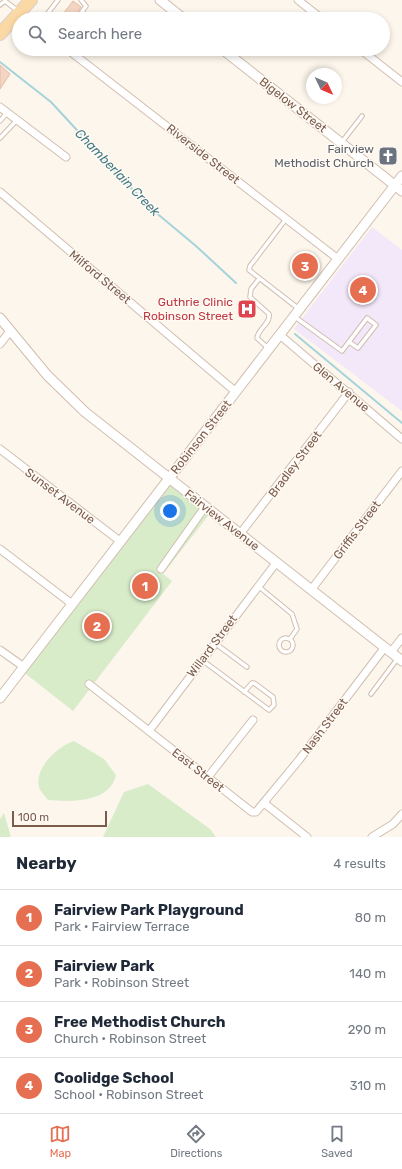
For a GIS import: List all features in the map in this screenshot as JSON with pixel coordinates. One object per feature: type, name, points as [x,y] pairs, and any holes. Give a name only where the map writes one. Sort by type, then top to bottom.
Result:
[{"type":"main road","points":[[26,12],[31,0]]},
{"type":"main road","points":[[0,34],[12,25]]},
{"type":"street","points":[[160,0],[175,12]]},
{"type":"street","points":[[298,0],[313,12]]},
{"type":"street","name":"Riverside Street","points":[[76,56],[338,259]]},
{"type":"street","name":"Bigelow Street","points":[[231,56],[398,188]]},
{"type":"street","points":[[369,56],[402,82]]},
{"type":"street","points":[[0,108],[66,157]]},
{"type":"street","name":"Robinson Street","points":[[0,698],[338,259],[398,188],[402,176]]},
{"type":"street","name":"Milford Street","points":[[0,192],[236,392]]},
{"type":"street","name":"Fairview Avenue","points":[[0,318],[69,398],[276,563],[394,654]]},
{"type":"street","points":[[0,344],[10,331]]},
{"type":"street","name":"Glen Avenue","points":[[280,335],[349,392],[402,439]]},
{"type":"street","name":"Bradley Street","points":[[240,534],[349,392]]},
{"type":"street","name":"Sunset Avenue","points":[[0,449],[121,542]]},
{"type":"street","name":"Griffis Street","points":[[311,590],[402,471]]},
{"type":"street","points":[[161,569],[205,507]]},
{"type":"street","points":[[0,549],[72,604]]},
{"type":"street","name":"Willard Street","points":[[149,731],[276,563]]},
{"type":"street","name":"Nash Street","points":[[264,803],[394,654],[402,638]]},
{"type":"street","points":[[0,650],[24,667]]},
{"type":"street","name":"East Street","points":[[89,684],[252,812],[256,812],[264,803]]},
{"type":"street","points":[[208,777],[253,720]]},
{"type":"street","points":[[264,803],[307,837]]},
{"type":"street","points":[[372,837],[393,824],[402,814]]},
{"type":"lane","points":[[48,12],[58,0]]},
{"type":"lane","points":[[81,0],[86,6],[82,12]]},
{"type":"lane","points":[[0,5],[5,1],[19,12]]},
{"type":"lane","points":[[0,121],[7,113]]},
{"type":"lane","points":[[342,143],[362,116]]},
{"type":"lane","points":[[0,138],[17,120]]},
{"type":"lane","points":[[286,219],[250,266],[249,270],[342,351],[367,318],[376,324],[358,348],[349,342]]},
{"type":"lane","points":[[259,279],[251,289],[250,297],[269,314],[268,320],[258,332],[257,338],[269,349]]},
{"type":"lane","points":[[258,586],[292,614],[297,629],[290,640]]},
{"type":"lane","points":[[284,638],[290,640],[293,644],[292,649],[288,652],[281,651],[278,647],[280,640],[284,638]]},
{"type":"lane","points":[[215,643],[247,667]]},
{"type":"lane","points":[[371,694],[394,654]]},
{"type":"lane","points":[[202,660],[244,692],[269,710],[274,705],[273,698],[254,683],[252,683],[244,692]]},
{"type":"shaded area","points":[[372,227],[402,250],[402,411],[294,329]]},
{"type":"green space","points":[[170,479],[211,512],[163,574],[172,581],[73,711],[21,670]]},
{"type":"green space","points":[[74,741],[104,759],[116,775],[112,784],[106,791],[98,796],[88,799],[67,801],[48,800],[41,792],[39,787],[38,780],[40,772],[55,753]]},
{"type":"green space","points":[[148,784],[210,829],[216,837],[103,837],[124,792]]},
{"type":"green space","points":[[4,813],[11,837],[0,837],[0,819]]},
{"type":"building","points":[[73,1],[81,7],[78,12],[64,12]]},
{"type":"building","points":[[0,65],[10,74],[0,89]]},
{"type":"waterway","name":"Chamberlain Creek","points":[[0,62],[51,102],[122,179],[160,216],[196,246],[236,283]]},
{"type":"waterway","name":"Chamberlain Creek","points":[[295,334],[402,423]]},
{"type":"place","name":"Fairview Methodist Church","points":[[388,156]]},
{"type":"place","name":"Free Methodist Church","points":[[305,266]]},
{"type":"place","name":"Coolidge School","points":[[363,290]]},
{"type":"place","name":"Guthrie Clinic Robinson Street","points":[[247,309]]},
{"type":"place","name":"Fairview Park Playground","points":[[145,586]]},
{"type":"place","name":"Fairview Park","points":[[97,626]]}]
